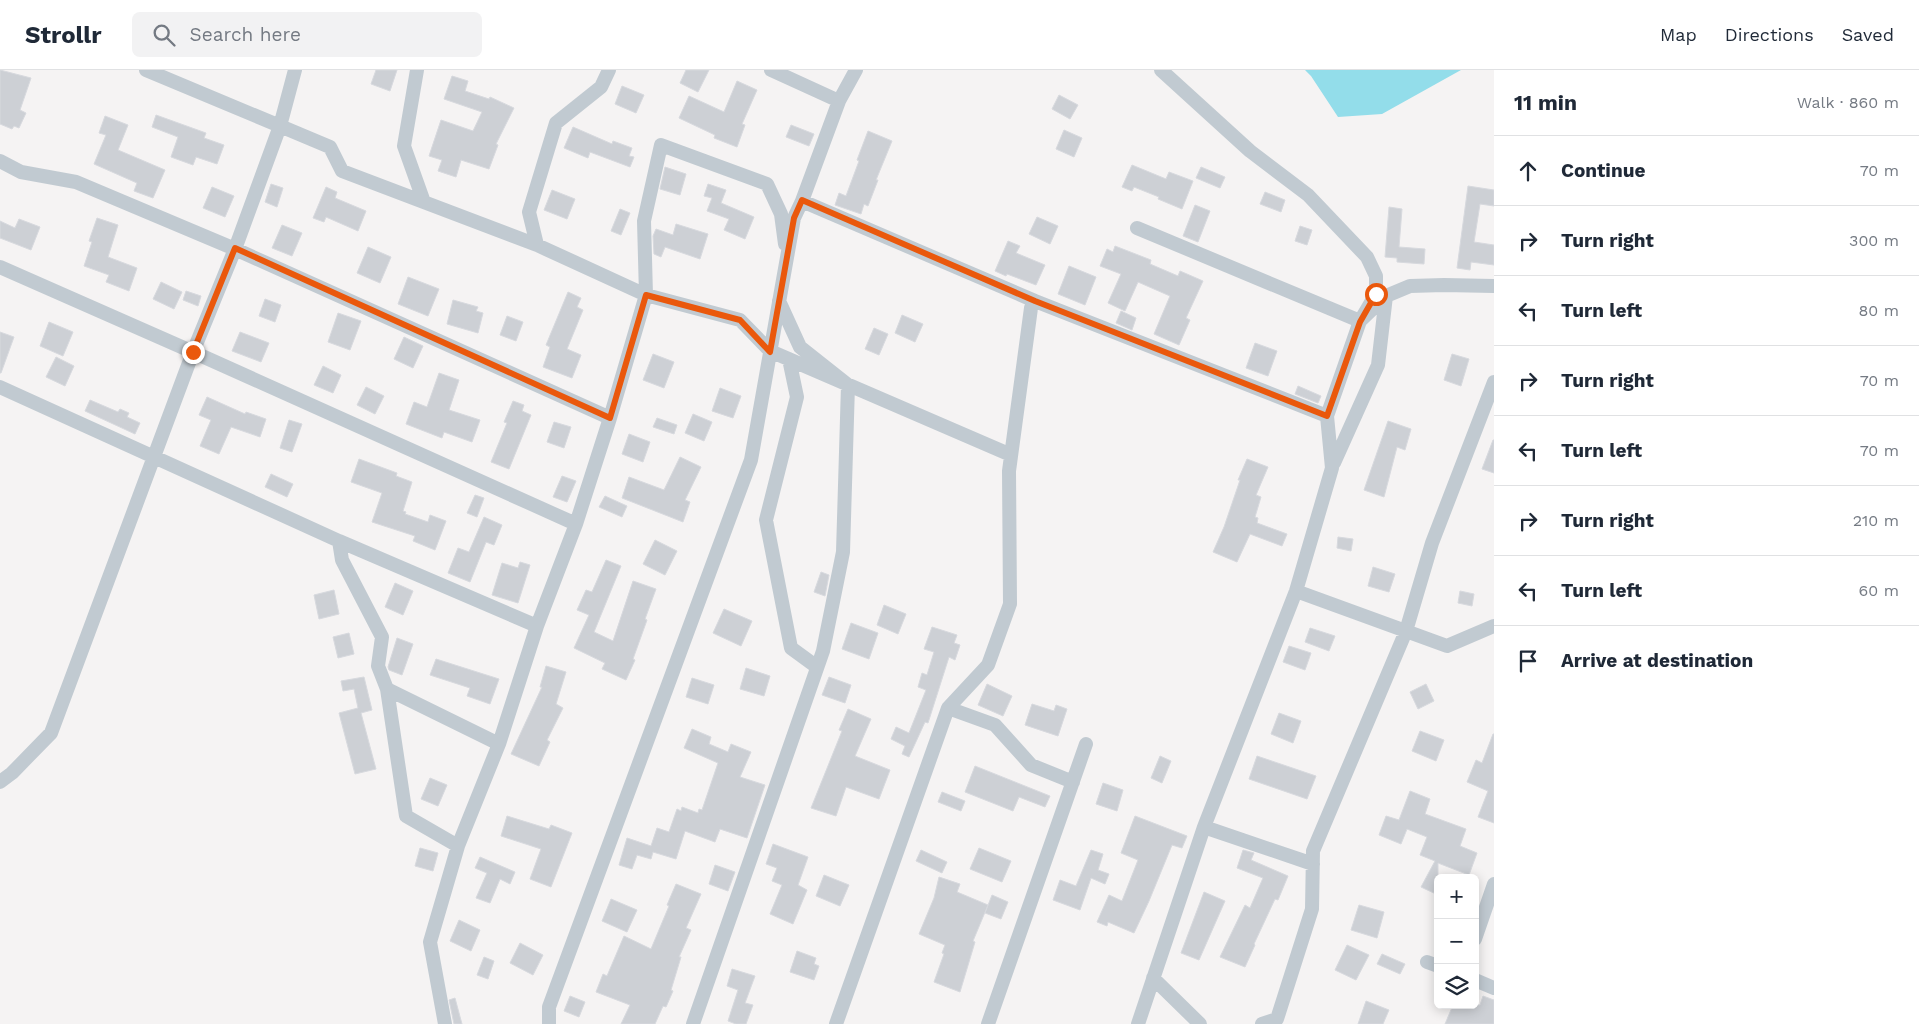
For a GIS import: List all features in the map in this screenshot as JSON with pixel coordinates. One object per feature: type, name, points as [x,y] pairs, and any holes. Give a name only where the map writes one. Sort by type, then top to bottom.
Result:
[{"type":"street","points":[[146,70],[330,147],[342,171],[538,245],[646,295],[740,320],[770,352],[1011,455]]},
{"type":"street","points":[[0,782],[12,774],[50,733],[74,674],[193,352],[235,248],[280,126],[295,70]]},
{"type":"street","points":[[417,70],[404,146],[424,202]]},
{"type":"street","points":[[538,245],[530,212],[556,123],[601,87],[609,70]]},
{"type":"street","points":[[771,70],[839,101]]},
{"type":"street","points":[[549,1024],[549,1007],[751,460],[794,218],[839,101],[856,70]]},
{"type":"street","points":[[1161,70],[1250,151],[1308,195],[1367,257],[1376,276],[1376,294],[1360,322],[1327,416],[1332,468]]},
{"type":"street","points":[[445,1024],[430,942],[458,846],[498,744],[537,626],[576,524],[610,418],[646,295],[644,222],[661,145],[767,184],[781,214],[787,258]]},
{"type":"street","points":[[0,161],[21,172],[76,182],[235,248],[610,418]]},
{"type":"street","points":[[802,200],[1035,301],[1327,416]]},
{"type":"street","points":[[1137,228],[1360,322]]},
{"type":"street","points":[[0,267],[576,524]]},
{"type":"street","points":[[1360,322],[1386,296],[1410,286],[1494,286]]},
{"type":"street","points":[[1138,1024],[1204,827],[1296,591],[1332,468],[1378,365],[1386,296]]},
{"type":"street","points":[[836,1024],[948,708],[988,665],[1010,604],[1009,471],[1031,308],[1035,301]]},
{"type":"street","points":[[779,302],[800,347],[848,385]]},
{"type":"street","points":[[789,359],[797,398],[766,520],[791,648],[817,667]]},
{"type":"street","points":[[1262,1024],[1277,1019],[1312,909],[1313,850],[1406,631],[1432,543],[1494,382]]},
{"type":"street","points":[[693,1024],[823,652],[843,552],[848,385]]},
{"type":"street","points":[[0,387],[340,541],[537,626]]},
{"type":"street","points":[[340,541],[342,560],[382,637],[378,666],[387,689],[406,816],[458,846]]},
{"type":"street","points":[[1296,591],[1447,646],[1494,626]]},
{"type":"street","points":[[387,689],[498,744]]},
{"type":"street","points":[[948,708],[995,725],[1031,766],[1073,782]]},
{"type":"street","points":[[988,1024],[1086,744]]},
{"type":"street","points":[[1204,827],[1313,864]]},
{"type":"street","points":[[1479,927],[1494,884]]},
{"type":"street","points":[[1154,978],[1200,1024]]},
{"type":"street","points":[[1479,982],[1494,988]]},
{"type":"water","points":[[1305,70],[1461,70],[1382,114],[1338,117]]},
{"type":"building","points":[[0,70],[31,78],[20,110],[26,113],[19,128],[14,126],[12,129],[0,124]]},
{"type":"building","points":[[376,70],[397,70],[390,91],[371,84]]},
{"type":"building","points":[[686,70],[709,70],[698,92],[680,83]]},
{"type":"building","points":[[452,76],[468,81],[465,91],[489,99],[490,97],[514,108],[496,144],[498,145],[489,169],[461,160],[456,177],[438,171],[442,160],[429,156],[441,120],[473,131],[482,112],[444,99]]},
{"type":"building","points":[[737,81],[757,90],[742,124],[745,125],[737,147],[714,138],[715,135],[679,118],[689,96],[724,112]]},
{"type":"building","points":[[622,86],[644,95],[636,113],[615,104]]},
{"type":"building","points":[[1059,95],[1078,105],[1070,119],[1052,109]]},
{"type":"building","points":[[156,115],[206,133],[204,138],[224,145],[217,164],[196,157],[193,165],[171,157],[178,137],[152,127]]},
{"type":"building","points":[[105,116],[128,125],[118,150],[165,170],[153,198],[134,191],[137,183],[94,164],[106,135],[99,133]]},
{"type":"building","points":[[791,125],[814,134],[809,146],[786,137]]},
{"type":"building","points":[[573,127],[612,144],[613,141],[632,148],[629,156],[634,157],[630,167],[590,152],[588,158],[564,148]]},
{"type":"building","points":[[1064,130],[1082,138],[1074,157],[1056,149]]},
{"type":"building","points":[[868,131],[892,141],[876,180],[878,180],[868,206],[864,204],[861,214],[835,205],[839,193],[846,196]]},
{"type":"building","points":[[1132,165],[1166,179],[1169,172],[1193,181],[1182,209],[1134,187],[1132,191],[1122,187]]},
{"type":"building","points":[[665,167],[686,174],[680,195],[660,189]]},
{"type":"building","points":[[1201,167],[1225,177],[1220,188],[1196,178]]},
{"type":"building","points":[[271,184],[283,188],[277,207],[265,202]]},
{"type":"building","points":[[708,184],[726,190],[721,203],[754,217],[745,239],[724,230],[729,219],[707,211],[712,198],[704,196]]},
{"type":"building","points":[[1468,186],[1494,190],[1494,206],[1480,204],[1474,242],[1494,245],[1494,265],[1471,262],[1470,270],[1457,268]]},
{"type":"building","points":[[212,187],[234,196],[225,217],[203,208]]},
{"type":"building","points":[[326,187],[337,192],[335,198],[366,211],[358,231],[326,217],[324,222],[313,218]]},
{"type":"building","points":[[552,190],[575,199],[567,219],[544,210]]},
{"type":"building","points":[[1265,192],[1285,200],[1281,212],[1260,204]]},
{"type":"building","points":[[1195,205],[1210,211],[1198,242],[1183,236]]},
{"type":"building","points":[[1389,207],[1402,209],[1399,247],[1425,249],[1424,264],[1397,262],[1397,258],[1385,257]]},
{"type":"building","points":[[620,209],[630,213],[621,235],[611,231]]},
{"type":"building","points":[[1037,217],[1058,226],[1050,244],[1029,234]]},
{"type":"building","points":[[97,218],[118,225],[108,257],[137,268],[129,291],[106,282],[109,275],[84,266],[92,242],[89,241]]},
{"type":"building","points":[[19,219],[40,227],[31,250],[0,238],[0,221],[15,228]]},
{"type":"building","points":[[676,224],[708,234],[700,259],[665,247],[661,257],[654,254],[653,236],[656,229],[673,235]]},
{"type":"building","points":[[282,225],[302,233],[292,256],[272,248]]},
{"type":"building","points":[[1300,226],[1312,230],[1307,245],[1295,241]]},
{"type":"building","points":[[1008,241],[1020,246],[1016,253],[1045,265],[1036,285],[995,271]]},
{"type":"building","points":[[1115,246],[1151,260],[1150,264],[1178,276],[1180,271],[1203,281],[1186,318],[1190,320],[1179,345],[1154,334],[1170,296],[1138,282],[1125,311],[1108,303],[1121,274],[1100,266],[1107,249],[1113,252]]},
{"type":"building","points":[[368,247],[391,257],[380,283],[357,273]]},
{"type":"building","points":[[1069,266],[1096,277],[1085,305],[1058,294]]},
{"type":"building","points":[[408,277],[439,289],[428,316],[398,304]]},
{"type":"building","points":[[161,282],[182,292],[174,309],[153,299]]},
{"type":"building","points":[[186,291],[201,296],[198,306],[183,300]]},
{"type":"building","points":[[568,292],[581,298],[577,307],[583,310],[567,349],[581,355],[572,378],[543,367],[550,347],[546,345]]},
{"type":"building","points":[[265,299],[281,305],[275,322],[259,316]]},
{"type":"building","points":[[453,300],[478,307],[476,311],[483,313],[478,333],[447,324]]},
{"type":"building","points":[[1121,311],[1136,318],[1132,330],[1116,323]]},
{"type":"building","points":[[338,313],[361,321],[350,350],[328,342]]},
{"type":"building","points":[[902,315],[923,324],[915,342],[895,333]]},
{"type":"building","points":[[507,316],[523,322],[516,341],[500,335]]},
{"type":"building","points":[[49,322],[73,332],[63,356],[40,346]]},
{"type":"building","points":[[874,328],[888,334],[879,355],[865,349]]},
{"type":"building","points":[[0,332],[14,337],[1,373],[0,373]]},
{"type":"building","points":[[240,332],[269,343],[261,362],[232,351]]},
{"type":"building","points":[[404,337],[423,346],[413,368],[394,359]]},
{"type":"building","points":[[1255,343],[1277,351],[1268,376],[1246,368]]},
{"type":"building","points":[[653,354],[674,362],[664,388],[643,380]]},
{"type":"building","points":[[1452,354],[1469,359],[1461,386],[1444,380]]},
{"type":"building","points":[[56,357],[74,366],[65,386],[46,377]]},
{"type":"building","points":[[323,366],[341,375],[333,393],[314,385]]},
{"type":"building","points":[[439,373],[459,380],[449,410],[480,420],[472,442],[444,432],[442,438],[406,424],[414,402],[427,407]]},
{"type":"building","points":[[1298,386],[1321,396],[1318,403],[1295,394]]},
{"type":"building","points":[[366,387],[384,396],[375,414],[357,405]]},
{"type":"building","points":[[720,388],[741,396],[733,418],[712,411]]},
{"type":"building","points":[[207,397],[245,414],[246,412],[266,419],[260,437],[231,427],[219,454],[200,446],[211,420],[199,415]]},
{"type":"building","points":[[90,400],[118,412],[120,409],[129,413],[127,417],[140,423],[135,434],[85,411]]},
{"type":"building","points":[[513,401],[524,405],[522,411],[531,415],[509,469],[491,462],[507,423],[504,422]]},
{"type":"building","points":[[693,414],[712,422],[704,441],[685,433]]},
{"type":"building","points":[[657,418],[677,425],[674,434],[653,427]]},
{"type":"building","points":[[289,420],[302,424],[292,452],[280,448]]},
{"type":"building","points":[[1388,421],[1411,429],[1405,450],[1397,447],[1384,497],[1364,490]]},
{"type":"building","points":[[554,422],[571,427],[564,448],[547,442]]},
{"type":"building","points":[[629,434],[650,442],[643,462],[622,454]]},
{"type":"building","points":[[1494,440],[1494,473],[1482,469]]},
{"type":"building","points":[[680,457],[701,467],[685,500],[690,502],[683,522],[622,498],[629,477],[664,490]]},
{"type":"building","points":[[359,459],[397,473],[396,476],[412,482],[403,511],[406,512],[405,514],[428,522],[430,515],[446,521],[435,550],[413,541],[415,536],[372,522],[382,493],[351,482]]},
{"type":"building","points":[[1247,459],[1268,467],[1256,495],[1261,497],[1255,517],[1258,518],[1257,523],[1287,534],[1282,546],[1250,534],[1237,562],[1213,552],[1224,527],[1240,480],[1238,480]]},
{"type":"building","points":[[271,474],[293,484],[287,497],[265,487]]},
{"type":"building","points":[[562,476],[576,481],[567,502],[553,497]]},
{"type":"building","points":[[475,495],[484,498],[477,517],[467,513]]},
{"type":"building","points":[[605,496],[627,506],[622,517],[599,507]]},
{"type":"building","points":[[484,517],[502,525],[494,545],[486,542],[470,582],[448,573],[458,548],[469,552]]},
{"type":"building","points":[[1338,537],[1353,539],[1351,551],[1337,548]]},
{"type":"building","points":[[655,540],[677,551],[665,575],[643,564]]},
{"type":"building","points":[[606,560],[621,566],[594,632],[613,641],[633,581],[656,589],[633,659],[635,660],[626,680],[602,669],[605,663],[574,648],[589,615],[577,610],[586,590],[592,592]]},
{"type":"building","points":[[520,562],[530,565],[518,603],[492,595],[502,563],[518,568]]},
{"type":"building","points":[[1373,567],[1395,574],[1389,592],[1368,586]]},
{"type":"building","points":[[821,572],[829,575],[825,596],[814,592]]},
{"type":"building","points":[[395,583],[413,591],[403,615],[385,607]]},
{"type":"building","points":[[334,590],[339,614],[319,619],[314,595]]},
{"type":"building","points":[[1460,591],[1474,594],[1472,606],[1458,603]]},
{"type":"building","points":[[884,605],[906,614],[898,634],[877,625]]},
{"type":"building","points":[[724,609],[752,621],[741,646],[713,633]]},
{"type":"building","points":[[851,623],[878,633],[869,659],[842,649]]},
{"type":"building","points":[[932,627],[957,635],[954,643],[960,645],[955,660],[949,657],[928,723],[925,722],[909,757],[902,754],[905,746],[891,739],[896,727],[909,733],[926,690],[918,687],[922,673],[927,675],[934,652],[924,649]]},
{"type":"building","points":[[1310,628],[1335,636],[1329,651],[1305,642]]},
{"type":"building","points":[[349,633],[354,654],[338,658],[333,637]]},
{"type":"building","points":[[397,638],[413,644],[402,675],[389,670],[388,667]]},
{"type":"building","points":[[1289,646],[1311,653],[1305,670],[1283,662]]},
{"type":"building","points":[[436,659],[499,679],[490,704],[467,696],[470,688],[430,675]]},
{"type":"building","points":[[546,666],[566,672],[556,704],[563,708],[547,740],[550,742],[539,766],[511,754],[542,687],[540,687]]},
{"type":"building","points":[[746,668],[770,676],[764,696],[740,689]]},
{"type":"building","points":[[364,677],[372,710],[361,713],[376,769],[355,774],[339,713],[358,708],[354,689],[343,691],[341,681]]},
{"type":"building","points":[[829,677],[851,685],[845,703],[822,695]]},
{"type":"building","points":[[692,678],[714,685],[708,704],[686,697]]},
{"type":"building","points":[[987,684],[1012,696],[1003,716],[978,705]]},
{"type":"building","points":[[1426,684],[1434,701],[1418,709],[1410,692]]},
{"type":"building","points":[[1032,704],[1054,711],[1056,705],[1067,709],[1058,736],[1025,725]]},
{"type":"building","points":[[848,709],[871,719],[855,756],[890,770],[879,799],[846,787],[836,816],[811,808],[842,731],[839,730]]},
{"type":"building","points":[[1279,713],[1301,721],[1293,743],[1271,734]]},
{"type":"building","points":[[692,729],[711,737],[709,744],[728,752],[731,744],[751,752],[740,777],[765,785],[747,838],[720,829],[715,842],[685,831],[676,859],[653,852],[651,859],[637,855],[632,869],[619,865],[627,838],[651,846],[657,828],[669,832],[677,809],[681,811],[682,807],[698,813],[699,809],[702,810],[718,763],[684,748]]},
{"type":"building","points":[[1420,731],[1444,740],[1436,761],[1412,751]]},
{"type":"building","points":[[1493,734],[1494,823],[1478,817],[1488,791],[1467,782],[1476,760],[1482,763]]},
{"type":"building","points":[[1160,756],[1171,761],[1162,783],[1151,778]]},
{"type":"building","points":[[1257,756],[1316,776],[1307,799],[1249,779]]},
{"type":"building","points":[[975,766],[1050,796],[1045,807],[1019,797],[1013,811],[965,792]]},
{"type":"building","points":[[430,778],[447,785],[438,806],[421,799]]},
{"type":"building","points":[[1103,783],[1123,790],[1117,811],[1096,804]]},
{"type":"building","points":[[1410,791],[1430,799],[1425,814],[1466,829],[1460,846],[1477,853],[1469,874],[1438,863],[1438,874],[1434,874],[1434,893],[1421,887],[1435,861],[1420,855],[1427,837],[1407,829],[1401,844],[1379,835],[1386,816],[1399,820]]},
{"type":"building","points":[[942,792],[965,801],[961,811],[938,802]]},
{"type":"building","points":[[507,816],[549,829],[551,825],[572,833],[551,887],[530,879],[541,849],[501,836]]},
{"type":"building","points":[[1135,816],[1187,836],[1182,848],[1172,845],[1134,933],[1108,922],[1107,926],[1097,922],[1109,895],[1122,901],[1138,860],[1121,853]]},
{"type":"building","points":[[773,844],[808,857],[798,885],[807,890],[793,924],[770,914],[782,885],[772,881],[777,868],[766,864]]},
{"type":"building","points":[[420,848],[438,853],[433,871],[415,866]]},
{"type":"building","points":[[979,848],[1011,861],[1002,882],[970,869]]},
{"type":"building","points":[[921,850],[947,862],[942,873],[916,861]]},
{"type":"building","points":[[1091,850],[1103,854],[1098,870],[1109,874],[1105,884],[1091,878],[1080,910],[1053,900],[1060,880],[1076,886]]},
{"type":"building","points":[[1243,850],[1254,853],[1251,860],[1288,876],[1278,900],[1275,899],[1245,967],[1220,957],[1245,905],[1250,908],[1263,878],[1237,868]]},
{"type":"building","points":[[480,857],[515,872],[510,884],[500,879],[490,903],[476,898],[487,873],[475,868]]},
{"type":"building","points":[[715,865],[735,872],[728,891],[709,884]]},
{"type":"building","points":[[824,875],[849,885],[840,906],[816,896]]},
{"type":"building","points":[[939,877],[960,884],[957,892],[988,905],[973,941],[975,942],[960,992],[934,982],[944,954],[942,953],[945,945],[919,934],[934,898]]},
{"type":"building","points":[[676,884],[701,894],[686,928],[691,930],[679,957],[681,957],[671,990],[673,991],[666,1007],[663,1006],[655,1024],[621,1024],[630,1005],[596,992],[603,974],[607,976],[624,936],[651,949]]},
{"type":"building","points":[[1204,892],[1225,901],[1199,960],[1181,953]]},
{"type":"building","points":[[992,895],[1008,902],[1001,919],[985,913]]},
{"type":"building","points":[[611,899],[637,910],[627,932],[602,921]]},
{"type":"building","points":[[1359,905],[1384,912],[1377,938],[1351,930]]},
{"type":"building","points":[[459,920],[480,930],[471,951],[450,941]]},
{"type":"building","points":[[520,943],[543,955],[533,975],[510,963]]},
{"type":"building","points":[[1347,945],[1369,955],[1356,980],[1335,970]]},
{"type":"building","points":[[797,951],[816,958],[814,964],[819,966],[814,980],[790,972]]},
{"type":"building","points":[[1382,954],[1405,964],[1400,974],[1377,964]]},
{"type":"building","points":[[484,957],[494,961],[488,979],[477,975]]},
{"type":"building","points":[[732,969],[755,976],[745,1003],[753,1005],[746,1024],[736,1024],[728,1021],[738,990],[727,986]]},
{"type":"building","points":[[570,996],[585,1002],[579,1017],[564,1011]]},
{"type":"building","points":[[1483,996],[1494,1000],[1494,1024],[1445,1024],[1451,1009],[1479,1009]]},
{"type":"building","points":[[455,998],[462,1024],[454,1024],[449,1000]]},
{"type":"building","points":[[1366,1001],[1389,1010],[1383,1024],[1358,1024]]},
{"type":"route","points":[[193,352],[235,248],[610,418],[646,295],[740,320],[770,352],[794,218],[802,200],[1035,301],[1327,416],[1360,322],[1376,294]]}]
